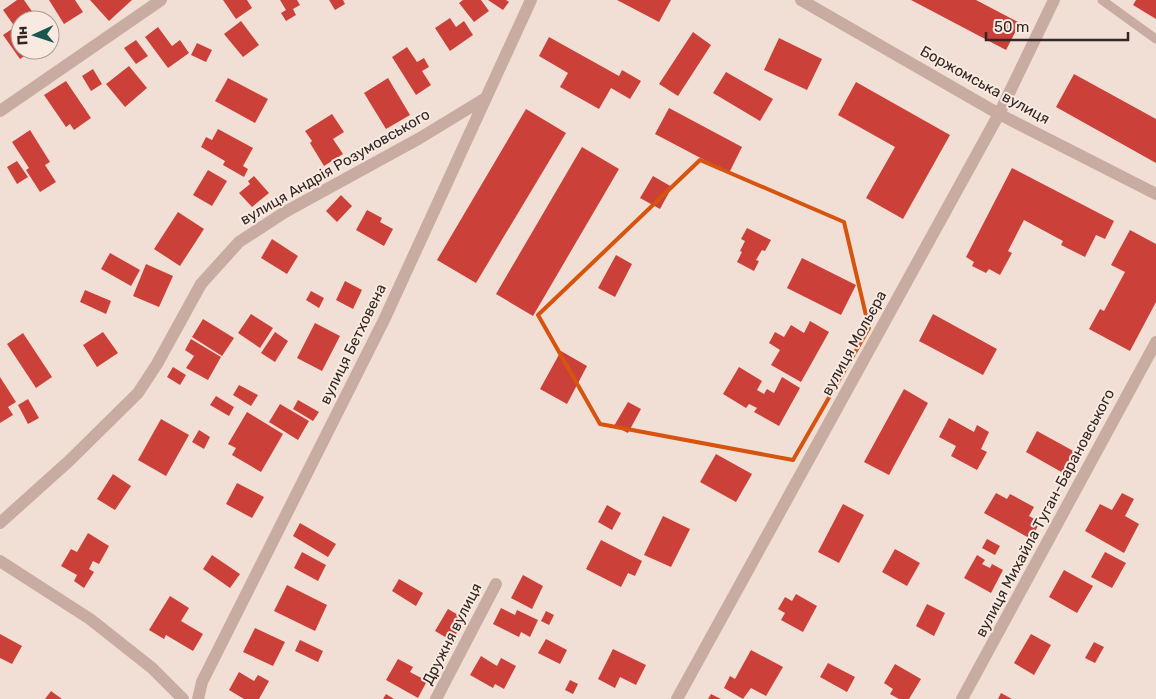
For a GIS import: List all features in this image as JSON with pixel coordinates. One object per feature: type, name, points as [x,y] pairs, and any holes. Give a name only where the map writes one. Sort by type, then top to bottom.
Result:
[{"type":"street","points":[[0,111],[161,0]]},
{"type":"street","name":"вулиця Бетховена","points":[[198,699],[202,682],[384,320],[530,0]]},
{"type":"street","name":"Боржомська вулиця","points":[[800,0],[999,114],[1156,194]]},
{"type":"street","name":"вулиця Мольєра","points":[[677,699],[999,114],[1054,0]]},
{"type":"street","name":"вулиця Андрія Розумовського","points":[[0,523],[69,461],[138,393],[157,364],[201,284],[239,242],[285,212],[420,138],[484,99]]},
{"type":"street","name":"вулиця Михайла Туган-Барановського","points":[[962,699],[1156,342]]},
{"type":"street","points":[[0,561],[90,619],[152,668],[183,699]]},
{"type":"street","name":"Дружня вулиця","points":[[436,699],[496,584]]},
{"type":"lane","points":[[1102,0],[1156,39]]},
{"type":"highlighted area","points":[[700,160],[844,222],[869,328],[793,460],[600,424],[538,315]]},
{"type":"building","points":[[17,0],[24,0],[31,10],[10,10],[10,20],[3,10]]},
{"type":"building","points":[[49,0],[75,0],[83,12],[64,24],[60,18],[60,10],[55,10]]},
{"type":"building","points":[[90,0],[132,0],[109,21]]},
{"type":"building","points":[[223,0],[247,0],[252,8],[236,19]]},
{"type":"building","points":[[280,0],[297,0],[300,5],[293,9],[296,15],[286,21],[281,13],[286,10]]},
{"type":"building","points":[[329,0],[343,0],[345,4],[335,10]]},
{"type":"building","points":[[463,0],[481,0],[489,11],[474,22],[459,3]]},
{"type":"building","points":[[488,0],[506,0],[509,2],[503,10]]},
{"type":"building","points":[[617,0],[671,0],[659,22]]},
{"type":"building","points":[[911,0],[976,0],[1020,23],[1006,50]]},
{"type":"building","points":[[1136,0],[1156,0],[1156,19],[1133,5]]},
{"type":"building","points":[[450,18],[456,27],[464,21],[473,35],[450,51],[435,28]]},
{"type":"building","points":[[241,21],[259,45],[243,57],[224,34]]},
{"type":"building","points":[[158,27],[172,46],[180,40],[189,53],[168,68],[145,37]]},
{"type":"building","points":[[10,30],[10,45],[3,35]]},
{"type":"building","points":[[693,32],[711,45],[678,96],[659,84]]},
{"type":"building","points":[[549,37],[619,76],[622,70],[641,81],[630,99],[611,88],[599,109],[560,87],[568,73],[539,56]]},
{"type":"building","points":[[779,38],[822,59],[807,90],[764,70]]},
{"type":"building","points":[[136,40],[148,56],[136,64],[124,48]]},
{"type":"building","points":[[197,43],[212,50],[206,62],[191,55]]},
{"type":"building","points":[[407,47],[417,62],[424,58],[429,67],[422,71],[431,85],[416,95],[392,57]]},
{"type":"building","points":[[129,66],[147,88],[125,107],[106,84]]},
{"type":"building","points":[[93,69],[102,84],[91,91],[82,76]]},
{"type":"building","points":[[726,72],[773,99],[760,121],[713,93]]},
{"type":"building","points":[[1074,74],[1156,119],[1156,163],[1056,107]]},
{"type":"building","points":[[228,78],[268,99],[255,123],[215,101]]},
{"type":"building","points":[[388,78],[410,115],[386,129],[364,93]]},
{"type":"building","points":[[66,81],[91,118],[74,130],[70,124],[66,127],[44,95]]},
{"type":"building","points":[[856,82],[950,135],[903,219],[866,198],[895,147],[838,115]]},
{"type":"building","points":[[669,108],[742,147],[729,173],[655,134]]},
{"type":"building","points":[[526,109],[566,133],[476,283],[437,260]]},
{"type":"building","points":[[332,114],[344,132],[333,139],[343,154],[324,166],[305,131]]},
{"type":"building","points":[[218,129],[253,148],[243,166],[248,169],[244,177],[223,165],[225,161],[201,147],[206,137],[212,140]]},
{"type":"building","points":[[30,130],[50,162],[45,165],[56,182],[40,192],[26,170],[29,168],[12,142]]},
{"type":"building","points":[[582,147],[619,169],[533,316],[496,294]]},
{"type":"building","points":[[17,161],[28,177],[17,184],[7,167]]},
{"type":"building","points":[[1012,168],[1114,221],[1105,239],[1096,235],[1085,257],[1061,245],[1063,241],[1024,220],[1008,251],[1012,253],[1000,275],[989,269],[986,273],[972,266],[974,262],[966,257]]},
{"type":"building","points":[[208,170],[227,181],[212,206],[193,195]]},
{"type":"building","points":[[254,176],[269,193],[252,207],[239,193],[250,184],[248,181]]},
{"type":"building","points":[[653,176],[672,187],[660,209],[640,198]]},
{"type":"building","points":[[341,195],[352,206],[337,222],[326,211]]},
{"type":"building","points":[[367,210],[382,218],[380,222],[393,229],[384,246],[356,230]]},
{"type":"building","points":[[178,212],[204,229],[180,266],[154,249]]},
{"type":"building","points":[[747,228],[771,240],[765,251],[762,250],[756,260],[759,261],[754,271],[737,262],[745,241],[741,239]]},
{"type":"building","points":[[1130,230],[1156,244],[1156,302],[1130,351],[1089,329],[1100,309],[1104,311],[1125,272],[1111,265]]},
{"type":"building","points":[[272,239],[298,256],[287,274],[261,258]]},
{"type":"building","points":[[110,253],[140,270],[131,286],[101,269]]},
{"type":"building","points":[[616,255],[632,264],[615,297],[598,288]]},
{"type":"building","points":[[802,258],[856,285],[841,315],[787,288]]},
{"type":"building","points":[[146,264],[173,276],[159,307],[133,296]]},
{"type":"building","points":[[345,281],[362,290],[353,309],[336,300]]},
{"type":"building","points":[[85,290],[111,301],[106,314],[80,302]]},
{"type":"building","points":[[311,291],[324,298],[319,308],[306,300]]},
{"type":"building","points":[[251,314],[273,328],[260,348],[238,333]]},
{"type":"building","points":[[933,314],[997,349],[983,375],[919,341]]},
{"type":"building","points":[[203,319],[234,338],[222,356],[192,337]]},
{"type":"building","points":[[810,321],[829,332],[801,382],[771,365],[780,350],[769,343],[775,332],[784,337],[791,325],[804,333]]},
{"type":"building","points":[[315,323],[340,336],[322,371],[297,358]]},
{"type":"building","points":[[103,332],[118,353],[97,367],[83,345]]},
{"type":"building","points":[[275,332],[288,341],[275,362],[261,353]]},
{"type":"building","points":[[23,333],[52,377],[36,388],[7,344]]},
{"type":"building","points":[[191,339],[221,357],[208,380],[186,368],[194,356],[185,350]]},
{"type":"building","points":[[561,351],[587,366],[567,404],[540,389]]},
{"type":"building","points":[[173,367],[186,375],[180,385],[167,377]]},
{"type":"building","points":[[739,367],[762,381],[757,390],[764,394],[767,389],[774,393],[782,377],[800,388],[779,426],[754,412],[757,408],[749,404],[746,408],[723,394]]},
{"type":"building","points":[[0,377],[16,402],[8,407],[13,415],[0,423]]},
{"type":"building","points":[[239,385],[258,395],[251,406],[233,395]]},
{"type":"building","points":[[904,389],[928,403],[889,475],[864,462]]},
{"type":"building","points":[[216,396],[234,407],[229,416],[210,405]]},
{"type":"building","points":[[28,399],[39,418],[28,424],[18,405]]},
{"type":"building","points":[[298,400],[319,412],[313,421],[293,409]]},
{"type":"building","points":[[628,402],[641,409],[628,433],[614,426]]},
{"type":"building","points":[[280,404],[309,421],[298,440],[269,422]]},
{"type":"building","points":[[247,412],[283,434],[261,472],[232,455],[236,448],[228,444]]},
{"type":"building","points":[[949,418],[974,432],[977,425],[989,432],[981,449],[987,452],[977,470],[951,456],[956,446],[939,437]]},
{"type":"building","points":[[161,419],[189,435],[166,476],[138,460]]},
{"type":"building","points":[[199,430],[210,437],[204,449],[192,442]]},
{"type":"building","points":[[1037,431],[1077,453],[1065,474],[1026,452]]},
{"type":"building","points":[[716,454],[752,474],[736,502],[700,482]]},
{"type":"building","points":[[113,474],[131,486],[115,510],[97,499]]},
{"type":"building","points":[[237,483],[264,497],[252,518],[226,504]]},
{"type":"building","points":[[996,493],[1007,499],[1010,494],[1034,507],[1029,516],[1040,522],[1031,539],[984,513]]},
{"type":"building","points":[[1122,493],[1134,499],[1125,516],[1139,524],[1124,553],[1085,531],[1100,504],[1112,510]]},
{"type":"building","points":[[843,504],[864,515],[839,563],[818,552]]},
{"type":"building","points":[[607,505],[621,513],[612,530],[598,522]]},
{"type":"building","points":[[663,516],[690,529],[671,567],[644,555]]},
{"type":"building","points":[[300,523],[336,544],[328,557],[293,536]]},
{"type":"building","points":[[88,533],[109,546],[99,564],[93,561],[89,569],[94,572],[84,588],[74,581],[77,575],[61,566],[71,549],[77,552]]},
{"type":"building","points":[[987,539],[1000,546],[995,555],[982,548]]},
{"type":"building","points":[[601,540],[642,561],[635,576],[628,573],[621,587],[586,569]]},
{"type":"building","points":[[895,549],[920,563],[907,586],[882,572]]},
{"type":"building","points":[[302,552],[326,565],[318,581],[294,568]]},
{"type":"building","points":[[1105,552],[1126,563],[1112,588],[1091,577]]},
{"type":"building","points":[[212,555],[240,574],[230,588],[203,569]]},
{"type":"building","points":[[977,555],[985,560],[982,564],[990,568],[992,564],[1003,570],[991,593],[964,578]]},
{"type":"building","points":[[1064,570],[1093,586],[1077,613],[1049,597]]},
{"type":"building","points":[[523,575],[543,586],[532,609],[511,598]]},
{"type":"building","points":[[399,579],[423,593],[416,606],[392,591]]},
{"type":"building","points":[[287,585],[327,605],[315,631],[274,611]]},
{"type":"building","points":[[796,594],[817,606],[803,632],[781,620],[785,613],[778,609],[785,597],[792,601]]},
{"type":"building","points":[[170,596],[189,608],[181,621],[203,634],[193,651],[166,635],[164,639],[149,630]]},
{"type":"building","points":[[927,604],[945,613],[934,636],[916,626]]},
{"type":"building","points":[[501,608],[515,615],[517,610],[538,620],[530,637],[521,632],[519,637],[493,624]]},
{"type":"building","points":[[448,609],[465,619],[452,641],[435,631]]},
{"type":"building","points":[[546,611],[554,615],[549,625],[541,621]]},
{"type":"building","points":[[255,628],[285,642],[273,666],[243,652]]},
{"type":"building","points":[[0,634],[22,646],[12,664],[0,658]]},
{"type":"building","points":[[1031,634],[1051,645],[1034,675],[1014,663]]},
{"type":"building","points":[[546,639],[567,650],[560,664],[538,653]]},
{"type":"building","points":[[300,640],[323,651],[318,662],[295,651]]},
{"type":"building","points":[[1094,642],[1104,647],[1095,663],[1085,658]]},
{"type":"building","points":[[613,649],[646,665],[636,685],[620,677],[615,688],[598,679]]},
{"type":"building","points":[[751,650],[783,667],[766,696],[751,688],[743,699],[724,688],[730,676],[735,679]]},
{"type":"building","points":[[481,656],[497,666],[501,658],[516,666],[504,689],[495,684],[493,688],[470,675]]},
{"type":"building","points":[[398,659],[413,667],[410,672],[427,681],[418,698],[386,680]]},
{"type":"building","points":[[828,663],[855,677],[847,692],[820,677]]},
{"type":"building","points":[[895,664],[921,679],[909,699],[899,699],[890,694],[893,689],[884,683]]},
{"type":"building","points":[[239,672],[254,681],[258,675],[269,681],[259,699],[244,699],[229,690]]},
{"type":"building","points":[[570,680],[578,684],[573,694],[565,690]]},
{"type":"building","points":[[51,691],[62,699],[45,699]]},
{"type":"building","points":[[1001,693],[1012,699],[998,699]]},
{"type":"building","points":[[386,694],[394,699],[383,699]]},
{"type":"building","points":[[711,694],[721,699],[708,699]]}]
